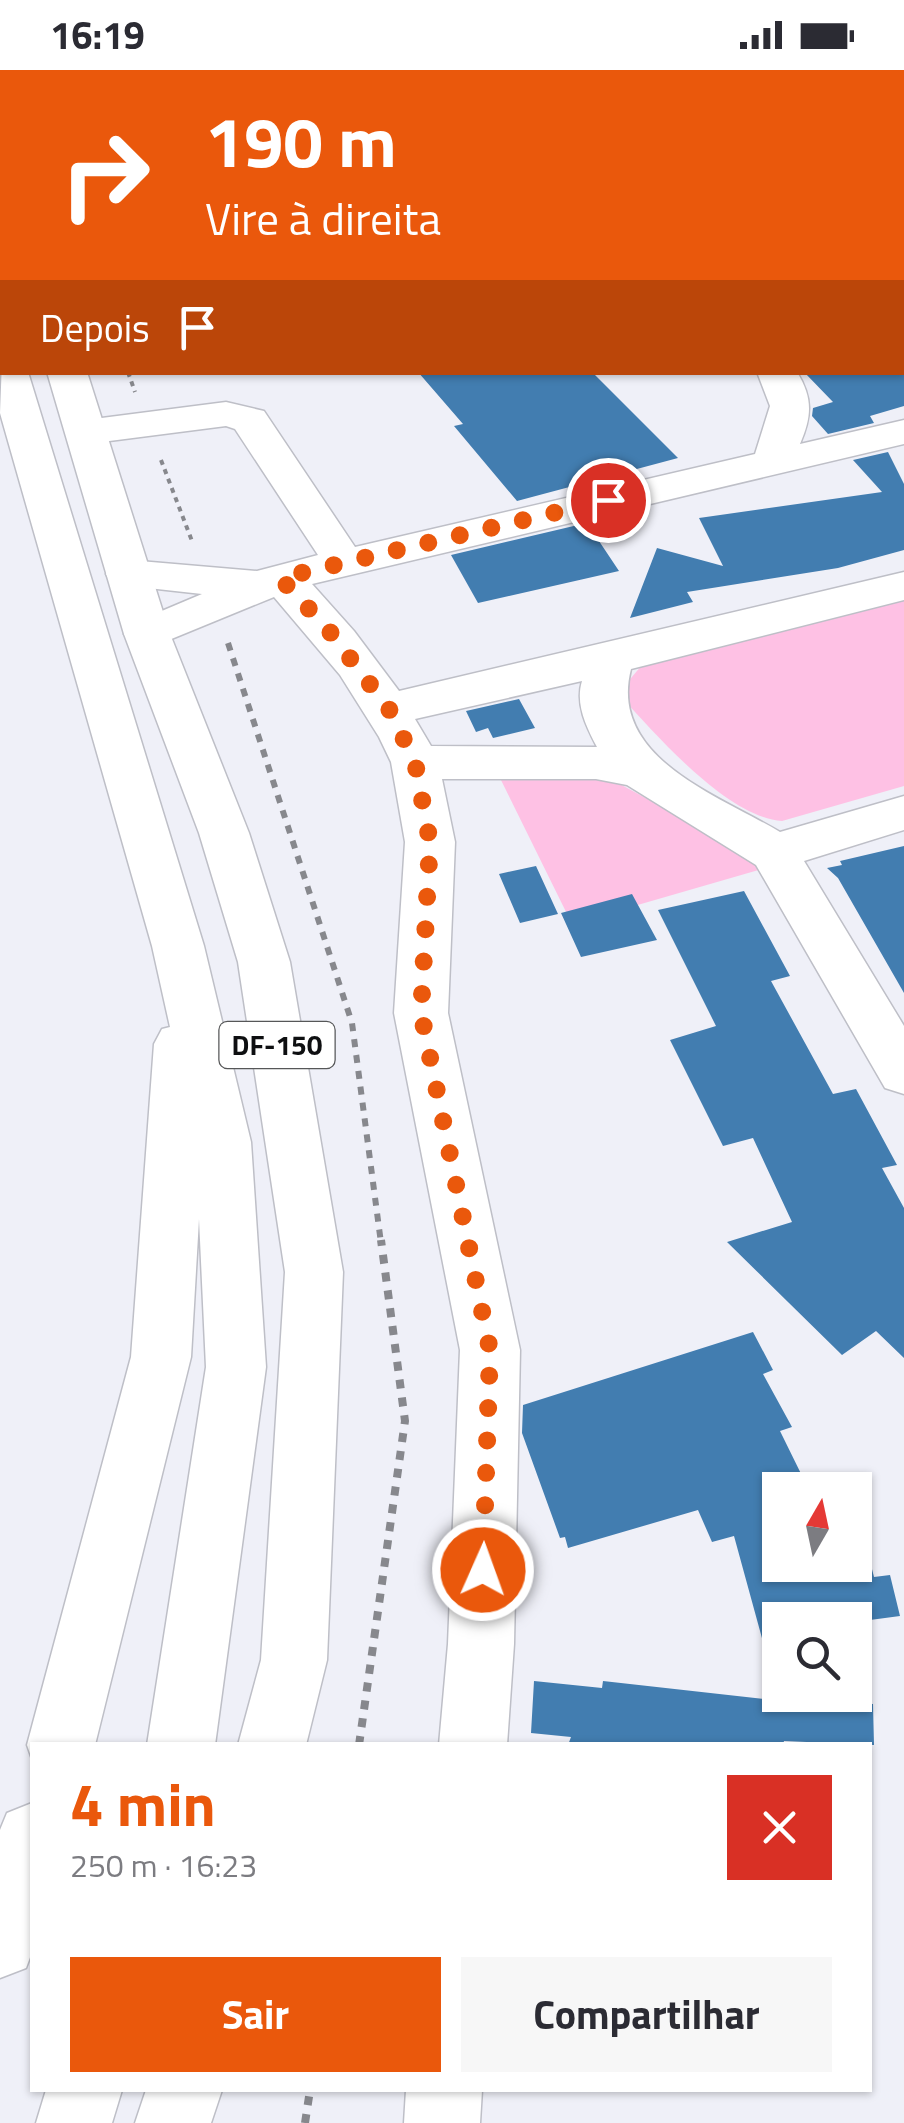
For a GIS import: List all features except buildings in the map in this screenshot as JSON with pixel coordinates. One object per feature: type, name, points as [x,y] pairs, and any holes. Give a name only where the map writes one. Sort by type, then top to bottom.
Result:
[{"type":"street","name":"DF-150","points":[[9,375],[178,946],[223,1142],[236,1366],[181,1742]]},
{"type":"street","name":"DF-150","points":[[68,375],[146,634],[224,833],[264,962],[314,1272],[294,1660],[273,1742]]},
{"type":"street","points":[[773,461],[790,416],[792,393],[779,375]]},
{"type":"street","points":[[86,432],[226,414],[250,420],[343,562]]},
{"type":"street","points":[[146,634],[270,581],[904,432]]},
{"type":"street","points":[[128,574],[270,581],[327,628],[389,709],[415,762],[430,842],[421,1013],[490,1350],[481,1644],[473,1742]]},
{"type":"street","points":[[389,709],[504,685],[904,586]]},
{"type":"street","points":[[611,659],[602,692],[606,716],[618,742],[639,770],[774,852],[904,1073]]},
{"type":"street","points":[[504,685],[540,690],[606,716]]},
{"type":"street","points":[[415,762],[596,763],[639,770]]},
{"type":"street","points":[[774,852],[904,813]]},
{"type":"street","points":[[63,1742],[161,1357],[182,1073],[178,946]]},
{"type":"street","points":[[0,1942],[30,1844]]},
{"type":"street","points":[[74,2123],[83,2092]]},
{"type":"street","points":[[173,2123],[183,2092]]},
{"type":"street","points":[[442,2123],[444,2092]]},
{"type":"path","points":[[305,2123],[310,2092]]},
{"type":"shaded area","points":[[904,597],[904,786],[782,821],[761,816],[696,774],[624,700],[626,684],[642,665]]},
{"type":"shaded area","points":[[498,774],[605,776],[751,855],[762,869],[572,924]]},
{"type":"route","points":[[483,1570],[490,1350],[421,1013],[430,842],[415,762],[389,709],[327,628],[280,578],[608,500]]}]
